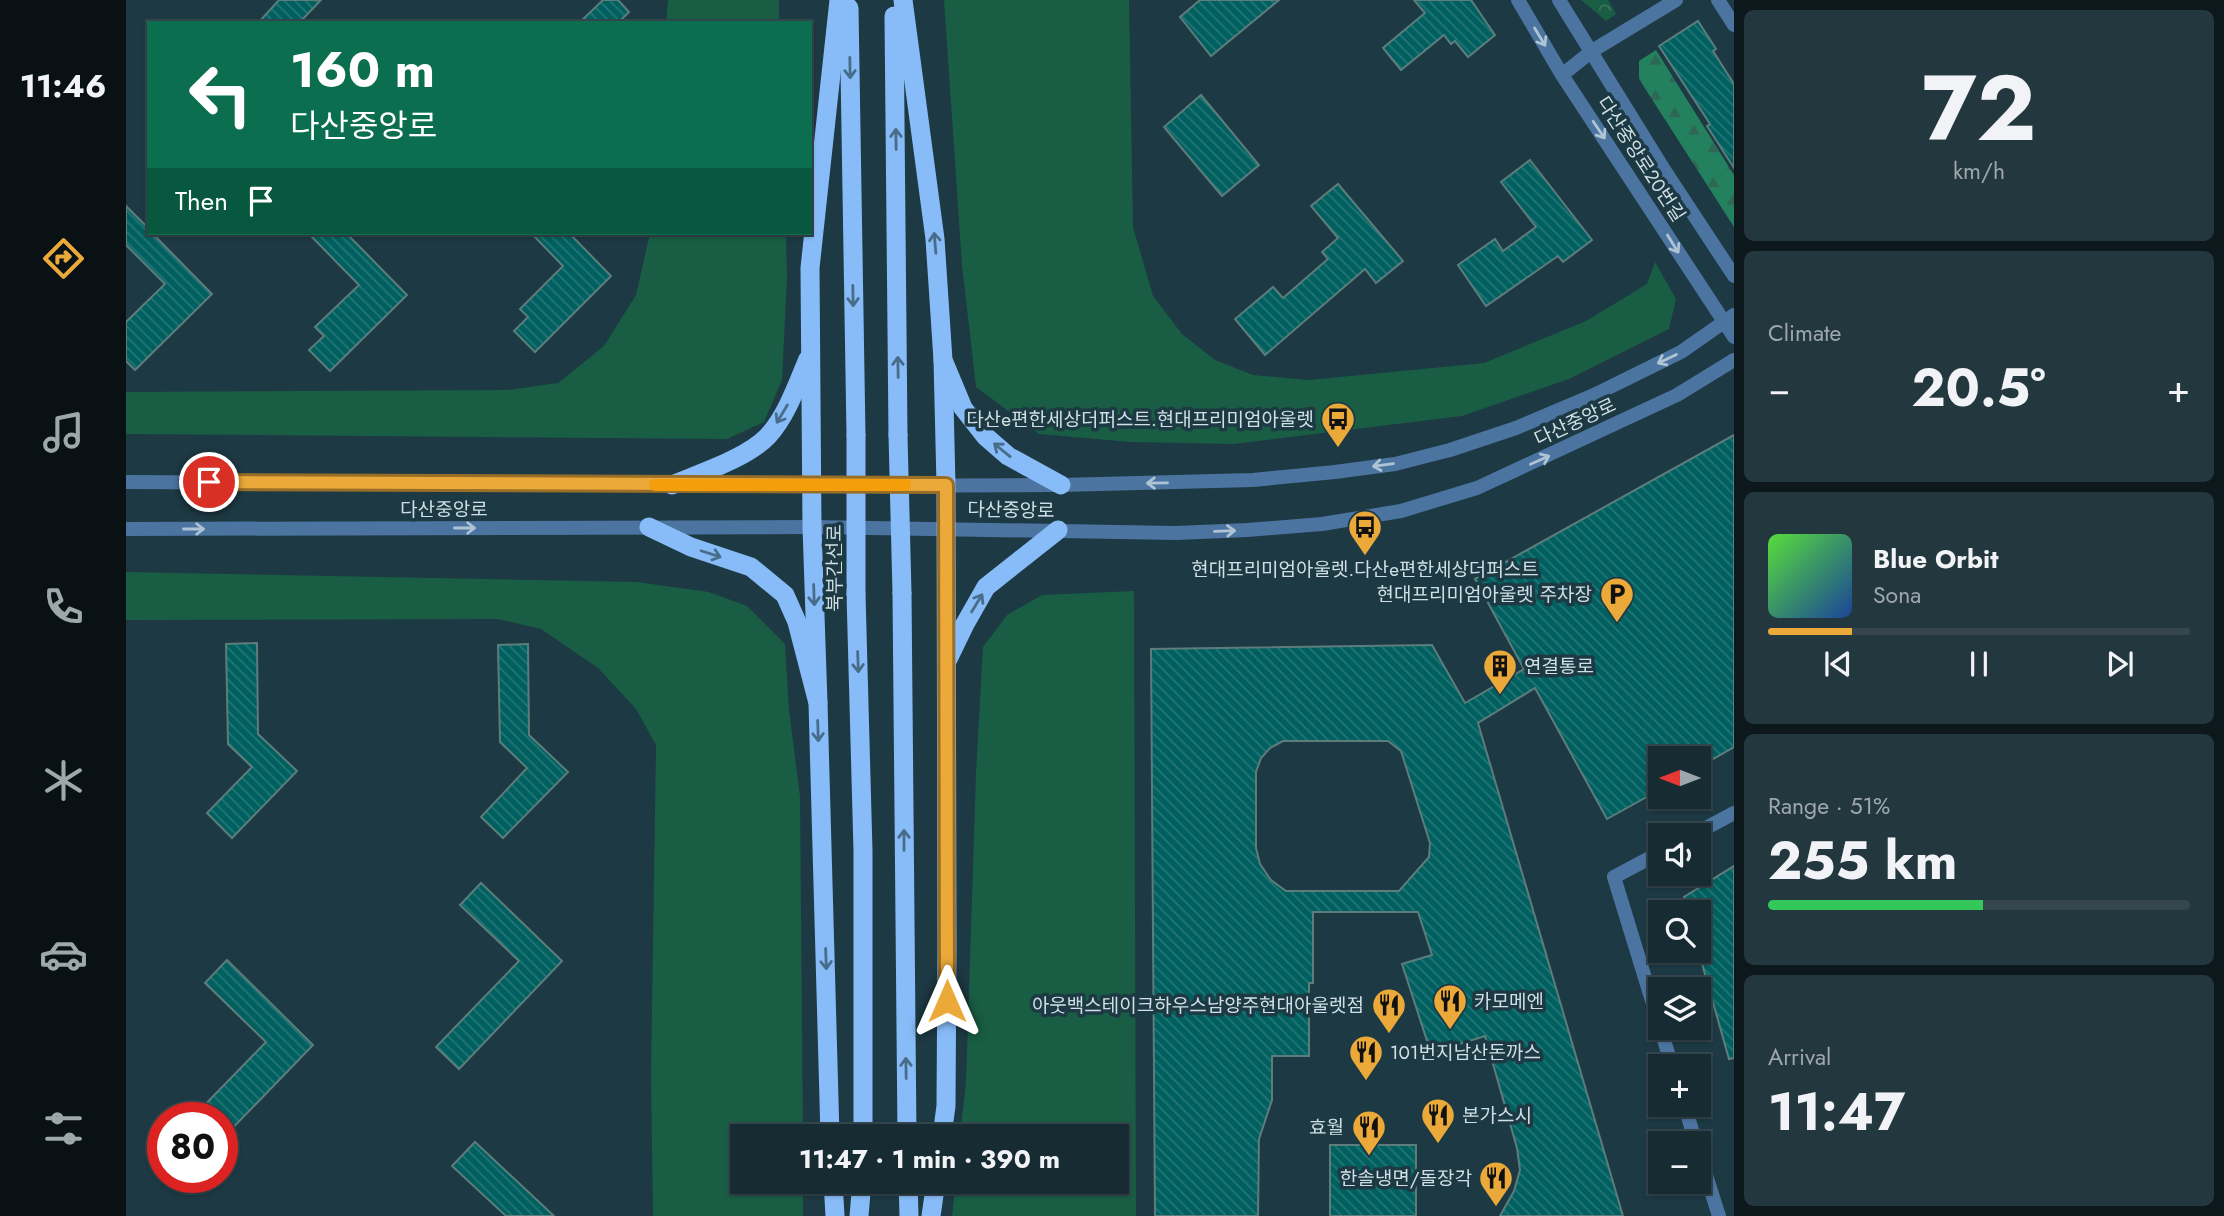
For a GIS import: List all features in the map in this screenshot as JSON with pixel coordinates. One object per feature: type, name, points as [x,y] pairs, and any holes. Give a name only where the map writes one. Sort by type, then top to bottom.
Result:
[{"type":"highway","points":[[830,1124],[811,486],[810,268],[839,0]]},
{"type":"highway","name":"북부간선로","points":[[849,0],[856,594],[863,851],[863,1124]]},
{"type":"highway","points":[[894,0],[907,1124]]},
{"type":"highway","points":[[903,0],[935,239],[943,360],[946,485],[947,948],[944,1124]]},
{"type":"highway","points":[[672,485],[738,457],[767,437],[786,409],[811,352]]},
{"type":"highway","points":[[943,360],[963,408],[985,436],[1008,456],[1061,485]]},
{"type":"highway","points":[[649,527],[691,547],[751,567],[785,594],[797,622],[818,703]]},
{"type":"highway","points":[[946,663],[964,624],[986,587],[1058,530]]},
{"type":"highway","points":[[834,1194],[835,1216]]},
{"type":"highway","points":[[859,1216],[861,1194]]},
{"type":"highway","points":[[908,1194],[909,1216]]},
{"type":"highway","points":[[931,1216],[934,1194]]},
{"type":"street","name":"다산중앙로20번길","points":[[1518,0],[1562,75],[1729,318],[1734,337]]},
{"type":"street","name":"다산중앙로20번길","points":[[1559,0],[1663,168],[1734,276]]},
{"type":"street","points":[[1562,75],[1592,51],[1676,0]]},
{"type":"street","points":[[1718,0],[1734,25]]},
{"type":"street","name":"다산중앙로","points":[[126,482],[811,486],[1061,485],[1253,480],[1395,464],[1450,450],[1527,424],[1594,395],[1681,352],[1729,318]]},
{"type":"street","name":"다산중앙로","points":[[126,529],[812,527],[1176,533],[1322,524],[1401,511],[1477,488],[1677,396],[1734,360]]},
{"type":"street","points":[[1711,825],[1734,813]]},
{"type":"street","points":[[1648,859],[1614,877],[1668,1054]]},
{"type":"street","points":[[1711,1193],[1718,1216],[1734,1212]]},
{"type":"green space","points":[[668,0],[779,0],[779,21],[666,21]]},
{"type":"green space","points":[[944,0],[1129,0],[1133,227],[1153,296],[1182,334],[1215,360],[1253,375],[1309,380],[1484,363],[1586,321],[1647,284],[1655,262],[1676,299],[1669,329],[1569,379],[1462,416],[1234,444],[1131,442],[1039,434],[976,387],[962,265]]},
{"type":"green space","points":[[1581,0],[1608,0],[1616,14],[1606,21]]},
{"type":"green space","points":[[1656,50],[1734,175],[1734,227],[1639,79],[1639,61]]},
{"type":"green space","points":[[650,235],[786,235],[787,278],[782,380],[764,422],[727,439],[126,434],[126,392],[508,390],[558,383],[604,346],[636,295]]},
{"type":"green space","points":[[126,572],[637,582],[709,592],[747,606],[785,644],[789,710],[800,796],[803,1124],[730,1124],[730,1194],[803,1194],[803,1216],[653,1216],[651,1075],[656,745],[636,709],[598,668],[541,629],[498,619],[126,620]]},
{"type":"green space","points":[[1134,591],[1136,1216],[952,1216],[955,1194],[1129,1194],[1129,1124],[961,1124],[966,1083],[983,647],[1007,615],[1042,595]]},
{"type":"building","points":[[279,0],[321,0],[301,21],[260,21]]},
{"type":"building","points":[[603,0],[618,0],[629,12],[620,21],[581,21]]},
{"type":"building","points":[[1200,0],[1279,0],[1211,56],[1180,17]]},
{"type":"building","points":[[1414,0],[1471,0],[1495,35],[1468,57],[1455,41],[1451,44],[1444,35],[1401,70],[1383,48],[1425,13]]},
{"type":"building","points":[[1698,21],[1734,84],[1734,168],[1707,126],[1710,124],[1659,46]]},
{"type":"building","points":[[1201,95],[1259,165],[1222,196],[1164,127]]},
{"type":"building","points":[[1530,160],[1592,240],[1563,262],[1558,256],[1486,306],[1458,265],[1495,239],[1503,251],[1536,227],[1501,182]]},
{"type":"building","points":[[1338,184],[1403,261],[1376,283],[1365,269],[1265,355],[1235,319],[1273,287],[1283,298],[1328,259],[1322,252],[1338,238],[1311,206]]},
{"type":"building","points":[[126,206],[147,227],[147,235],[154,235],[212,294],[135,370],[126,361],[126,322],[165,284],[126,245]]},
{"type":"building","points":[[310,235],[348,235],[407,295],[330,371],[309,350],[324,336],[315,327],[359,285]]},
{"type":"building","points":[[533,235],[571,235],[611,276],[535,352],[514,331],[528,317],[520,309],[563,266]]},
{"type":"building","points":[[1734,435],[1734,747],[1712,760],[1712,746],[1648,746],[1648,796],[1607,819],[1535,688],[1478,723],[1623,1216],[1500,1216],[1514,1191],[1520,1170],[1517,1148],[1485,1036],[1431,1053],[1402,964],[1432,955],[1418,912],[1313,912],[1309,1056],[1272,1056],[1272,1100],[1259,1139],[1258,1216],[1155,1216],[1151,649],[1432,645],[1465,703],[1524,669],[1475,579]],"holes":[[[1283,741],[1388,741],[1401,751],[1430,843],[1429,857],[1399,891],[1286,891],[1271,880],[1260,864],[1256,848],[1256,772],[1261,758],[1270,748]]]},
{"type":"building","points":[[257,643],[258,734],[297,771],[232,838],[207,813],[252,767],[228,744],[226,644]]},
{"type":"building","points":[[528,644],[529,735],[568,772],[503,838],[481,817],[527,768],[500,742],[498,645]]},
{"type":"building","points":[[1734,866],[1734,1058],[1729,1059],[1711,995],[1711,977],[1706,977],[1702,963],[1711,963],[1711,900],[1685,900],[1684,897],[1702,886],[1711,886],[1711,880]]},
{"type":"building","points":[[481,883],[562,961],[459,1069],[436,1047],[519,961],[460,905]]},
{"type":"building","points":[[227,960],[313,1045],[238,1122],[238,1102],[208,1102],[266,1042],[205,983]]},
{"type":"building","points":[[475,1142],[554,1216],[506,1216],[452,1166]]},
{"type":"building","points":[[1330,1145],[1416,1145],[1416,1216],[1330,1216]]},
{"type":"slow traffic","points":[[655,485],[905,485]]},
{"type":"place","name":"다산e편한세상더퍼스트.현대프리미엄아울렛","points":[[1338,449]]},
{"type":"place","name":"현대프리미엄아울렛.다산e편한세상더퍼스트","points":[[1365,557]]},
{"type":"place","name":"현대프리미엄아울렛 주차장","points":[[1617,624]]},
{"type":"place","name":"연결통로","points":[[1500,696]]},
{"type":"place","name":"카모메엔","points":[[1450,1031]]},
{"type":"place","name":"아웃백스테이크하우스남양주현대아울렛점","points":[[1389,1035]]},
{"type":"place","name":"101번지남산돈까스","points":[[1366,1082]]},
{"type":"place","name":"본가스시","points":[[1438,1145]]},
{"type":"place","name":"효월","points":[[1369,1157]]},
{"type":"place","name":"한솔냉면/돌장각","points":[[1496,1208]]},
{"type":"route","points":[[209,482],[946,485],[947,1001]]}]
